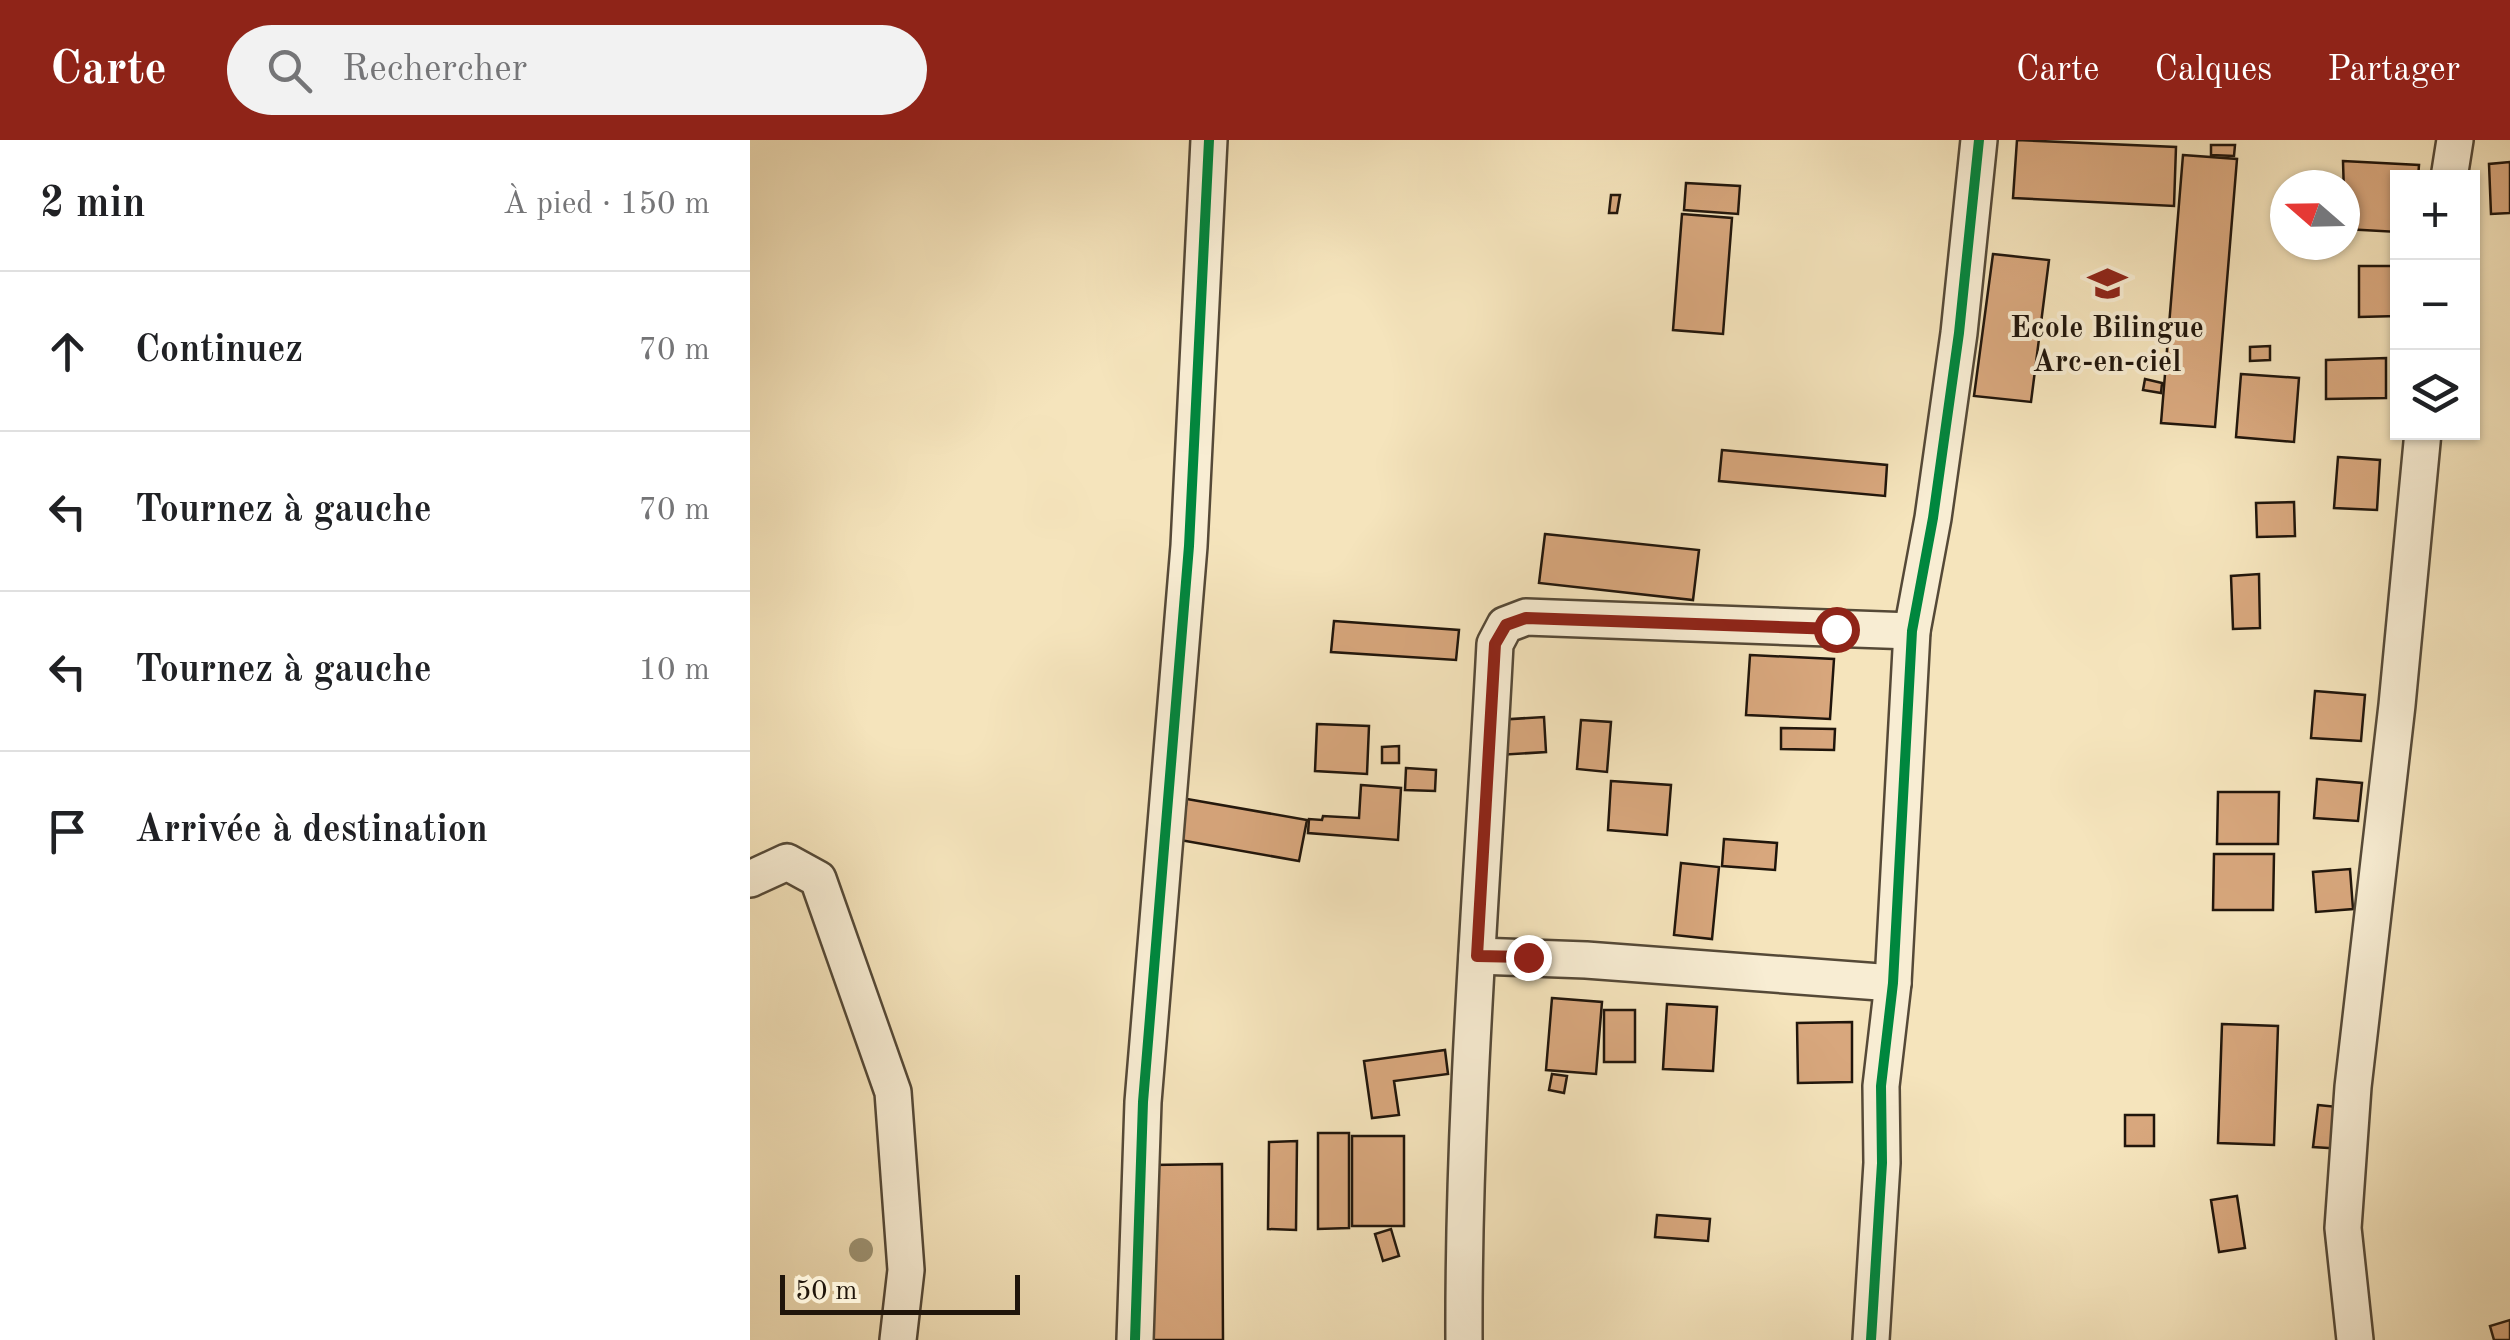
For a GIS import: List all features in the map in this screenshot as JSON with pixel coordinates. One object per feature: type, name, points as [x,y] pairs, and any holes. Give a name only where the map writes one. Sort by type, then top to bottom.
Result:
[{"type":"street","points":[[1135,1340],[1143,1102],[1188,546],[1208,140]]},
{"type":"street","points":[[1871,1340],[1882,1162],[1881,1086],[1893,982],[1912,631],[1933,518],[1959,332],[1978,140]]},
{"type":"street","points":[[2450,170],[2454,140]]},
{"type":"street","points":[[2355,1340],[2343,1228],[2353,1087],[2422,440]]},
{"type":"street","points":[[1464,1340],[1477,956],[1495,644],[1506,625],[1526,618],[1912,631]]},
{"type":"street","points":[[750,879],[787,862],[818,880],[893,1092],[906,1270],[898,1340]]},
{"type":"street","points":[[1477,956],[1893,982]]},
{"type":"building","points":[[2017,140],[2176,147],[2174,206],[2013,198]]},
{"type":"building","points":[[2211,145],[2235,145],[2234,156],[2211,155]]},
{"type":"building","points":[[2183,155],[2237,159],[2215,427],[2161,423]]},
{"type":"building","points":[[2343,161],[2419,165],[2419,170],[2390,170],[2390,232],[2360,230],[2360,170],[2343,170]]},
{"type":"building","points":[[2510,162],[2510,213],[2491,214],[2489,164]]},
{"type":"building","points":[[1686,183],[1740,186],[1738,214],[1684,210]]},
{"type":"building","points":[[1611,195],[1620,195],[1617,213],[1609,213]]},
{"type":"building","points":[[1682,214],[1732,218],[1723,334],[1673,330]]},
{"type":"building","points":[[1993,254],[2049,260],[2031,402],[1974,396]]},
{"type":"building","points":[[2359,266],[2390,266],[2390,316],[2359,317]]},
{"type":"building","points":[[2270,346],[2270,360],[2250,361],[2250,347]]},
{"type":"building","points":[[2386,358],[2386,398],[2326,399],[2326,360]]},
{"type":"building","points":[[2241,374],[2299,378],[2294,442],[2236,437]]},
{"type":"building","points":[[2145,379],[2162,383],[2161,393],[2143,390]]},
{"type":"building","points":[[1722,450],[1887,465],[1885,496],[1719,481]]},
{"type":"building","points":[[2338,457],[2380,460],[2377,510],[2334,508]]},
{"type":"building","points":[[2294,502],[2295,536],[2257,537],[2256,503]]},
{"type":"building","points":[[1545,534],[1699,550],[1693,600],[1539,583]]},
{"type":"building","points":[[2259,574],[2260,628],[2233,629],[2231,576]]},
{"type":"building","points":[[1334,621],[1459,630],[1456,660],[1331,652]]},
{"type":"building","points":[[1750,655],[1834,659],[1830,719],[1746,715]]},
{"type":"building","points":[[2315,691],[2365,695],[2361,741],[2311,738]]},
{"type":"building","points":[[1544,717],[1546,752],[1498,755],[1496,720]]},
{"type":"building","points":[[1581,720],[1611,722],[1607,772],[1577,769]]},
{"type":"building","points":[[1317,724],[1369,726],[1367,774],[1315,771]]},
{"type":"building","points":[[1781,728],[1835,729],[1834,750],[1781,749]]},
{"type":"building","points":[[1399,746],[1399,763],[1382,763],[1382,747]]},
{"type":"building","points":[[1406,768],[1436,770],[1435,791],[1405,790]]},
{"type":"building","points":[[2317,779],[2362,783],[2358,821],[2314,818]]},
{"type":"building","points":[[1611,781],[1671,785],[1667,835],[1608,830]]},
{"type":"building","points":[[1361,785],[1401,788],[1398,840],[1308,833],[1309,819],[1359,818]]},
{"type":"building","points":[[2218,792],[2279,792],[2278,844],[2217,844]]},
{"type":"building","points":[[1187,799],[1307,820],[1299,861],[1180,840]]},
{"type":"building","points":[[1724,839],[1777,843],[1775,870],[1722,866]]},
{"type":"building","points":[[2214,854],[2274,854],[2273,910],[2213,910]]},
{"type":"building","points":[[1681,863],[1719,867],[1712,939],[1674,935]]},
{"type":"building","points":[[2350,869],[2353,909],[2316,912],[2313,872]]},
{"type":"building","points":[[1552,998],[1602,1002],[1596,1074],[1546,1070]]},
{"type":"building","points":[[1667,1004],[1717,1007],[1713,1071],[1663,1069]]},
{"type":"building","points":[[1604,1010],[1635,1010],[1635,1062],[1604,1062]]},
{"type":"building","points":[[1852,1022],[1852,1082],[1798,1083],[1797,1023]]},
{"type":"building","points":[[2222,1024],[2278,1026],[2274,1145],[2218,1143]]},
{"type":"building","points":[[1445,1050],[1448,1074],[1394,1081],[1399,1115],[1372,1118],[1364,1061]]},
{"type":"building","points":[[1552,1074],[1567,1076],[1564,1093],[1549,1090]]},
{"type":"building","points":[[2318,1105],[2348,1108],[2344,1149],[2313,1147]]},
{"type":"building","points":[[2125,1115],[2154,1115],[2154,1146],[2125,1146]]},
{"type":"building","points":[[1318,1133],[1349,1133],[1349,1228],[1318,1229]]},
{"type":"building","points":[[1352,1136],[1404,1136],[1404,1226],[1352,1226]]},
{"type":"building","points":[[1297,1141],[1296,1230],[1268,1229],[1269,1142]]},
{"type":"building","points":[[1222,1164],[1223,1340],[1151,1340],[1150,1165]]},
{"type":"building","points":[[2237,1196],[2245,1248],[2219,1252],[2211,1200]]},
{"type":"building","points":[[1657,1215],[1710,1219],[1708,1241],[1655,1237]]},
{"type":"building","points":[[1391,1229],[1399,1256],[1383,1261],[1375,1234]]},
{"type":"building","points":[[2510,1320],[2510,1340],[2494,1340],[2490,1326]]},
{"type":"cycle path","points":[[1135,1340],[1143,1102],[1189,546],[1209,140]]},
{"type":"cycle path","points":[[1871,1340],[1882,1163],[1881,1086],[1893,983],[1912,631],[1933,518],[1959,333],[1979,140]]},
{"type":"place","name":"Ecole Bilingue Arc-en-ciel","points":[[2107,283]]},
{"type":"route","points":[[1528,957],[1477,956],[1495,644],[1506,625],[1526,618],[1836,629]]}]
